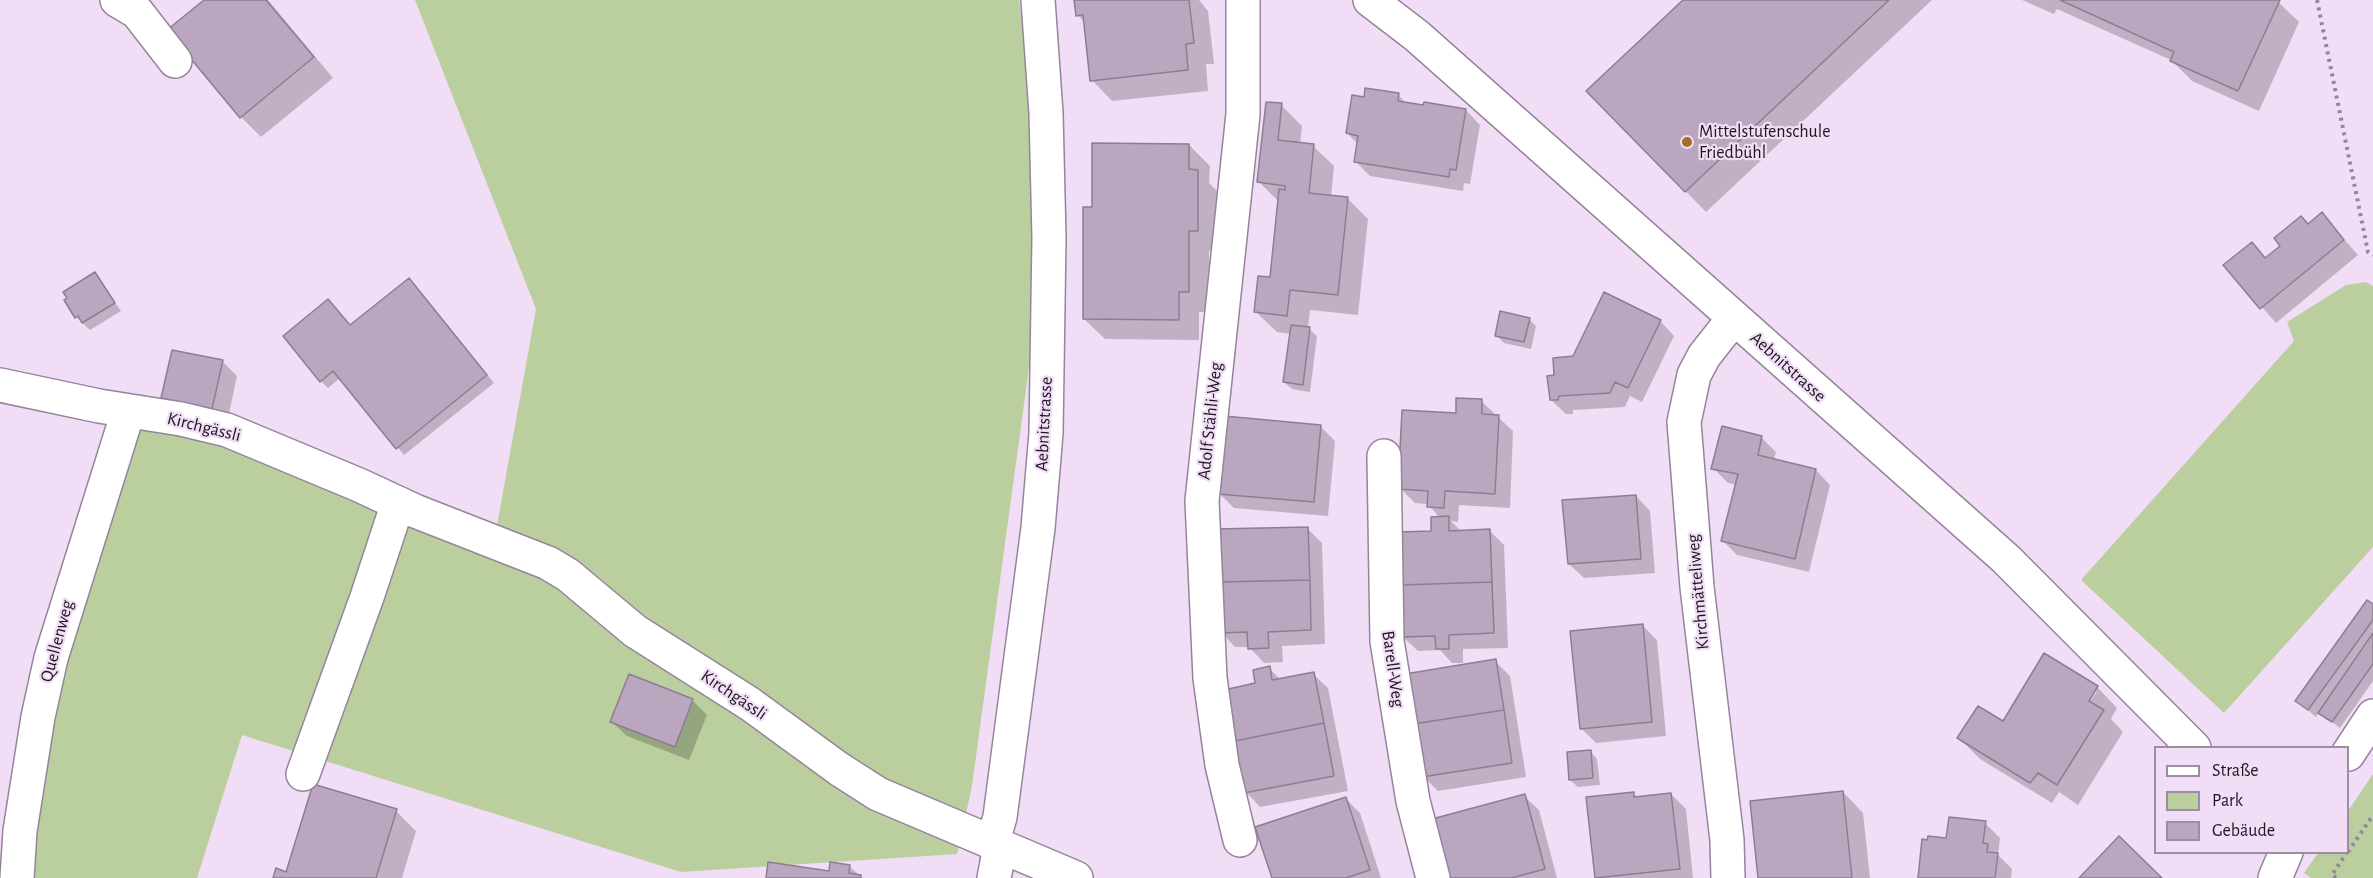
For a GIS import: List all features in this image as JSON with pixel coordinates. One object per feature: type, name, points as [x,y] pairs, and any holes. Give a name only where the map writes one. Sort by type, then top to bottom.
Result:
[{"type":"street","points":[[117,0],[137,12],[175,61]]},
{"type":"street","name":"Aebnitstrasse","points":[[995,856],[1038,528],[1046,433],[1049,238],[1046,113],[1038,0]]},
{"type":"street","name":"Adolf Stähli-Weg","points":[[1240,840],[1222,765],[1210,678],[1202,501],[1243,114],[1243,0]]},
{"type":"street","name":"Aebnitstrasse","points":[[1370,0],[1417,36],[2006,559],[2193,746]]},
{"type":"street","name":"Kirchmätteliweg","points":[[1728,878],[1727,840],[1697,587],[1684,422],[1694,375],[1704,356],[1734,318]]},
{"type":"street","name":"Kirchgässli","points":[[0,385],[128,412],[181,419],[227,430],[398,503],[548,562],[568,575],[626,625],[750,704],[839,769],[878,794],[995,856],[1077,878]]},
{"type":"street","name":"Quellenweg","points":[[17,878],[20,831],[38,717],[51,658],[128,412]]},
{"type":"street","name":"Barell-Weg","points":[[1384,456],[1387,641],[1413,801],[1433,878]]},
{"type":"street","points":[[303,774],[367,597],[398,503]]},
{"type":"street","points":[[2349,752],[2373,716]]},
{"type":"street","points":[[2275,878],[2285,854]]},
{"type":"path","points":[[2317,0],[2368,252],[2373,255]]},
{"type":"path","points":[[2349,849],[2373,815]]},
{"type":"path","points":[[2336,878],[2332,875],[2346,854]]},
{"type":"green space","points":[[415,0],[1019,0],[1047,235],[972,786],[957,854],[681,872],[242,735],[197,878],[17,878],[20,831],[128,412],[494,542],[536,309]]},
{"type":"green space","points":[[2366,282],[2373,286],[2373,547],[2224,713],[2081,580],[2294,341],[2287,322],[2346,285]]},
{"type":"green space","points":[[2373,774],[2373,878],[2311,878],[2304,873],[2317,854],[2349,854],[2349,810]]},
{"type":"building","points":[[204,0],[266,0],[314,57],[240,118],[167,30]]},
{"type":"building","points":[[1074,0],[1189,0],[1194,43],[1186,44],[1188,70],[1090,81],[1083,15],[1076,16]]},
{"type":"building","name":"Mittelstufenschule Friedbühl","points":[[1683,0],[1889,0],[1685,192],[1586,91]]},
{"type":"building","points":[[2060,0],[2280,0],[2238,91],[2170,61],[2174,52]]},
{"type":"building","points":[[1365,88],[1399,93],[1398,101],[1423,105],[1424,102],[1466,109],[1456,170],[1450,169],[1449,177],[1354,162],[1358,136],[1346,133],[1352,95],[1364,97]]},
{"type":"building","points":[[1266,102],[1282,103],[1278,140],[1314,144],[1309,193],[1348,197],[1338,295],[1290,290],[1287,316],[1254,312],[1258,276],[1270,277],[1279,189],[1285,190],[1285,186],[1257,182]]},
{"type":"building","points":[[1092,143],[1189,144],[1189,169],[1198,170],[1198,231],[1189,231],[1189,292],[1179,292],[1179,320],[1083,319],[1083,207],[1092,207]]},
{"type":"building","points":[[2322,212],[2344,240],[2260,309],[2223,265],[2252,242],[2265,258],[2280,246],[2274,238],[2301,216],[2308,224]]},
{"type":"building","points":[[95,272],[115,303],[82,323],[78,316],[75,318],[64,300],[67,298],[63,292]]},
{"type":"building","points":[[409,278],[487,375],[396,449],[333,371],[320,382],[283,336],[328,299],[350,325]]},
{"type":"building","points":[[1604,292],[1661,320],[1628,388],[1615,382],[1610,393],[1559,396],[1558,400],[1550,400],[1547,376],[1554,375],[1553,358],[1573,356]]},
{"type":"building","points":[[1500,311],[1530,318],[1524,342],[1495,336]]},
{"type":"building","points":[[1291,325],[1310,327],[1303,385],[1283,382]]},
{"type":"building","points":[[172,350],[223,360],[212,409],[161,398]]},
{"type":"building","points":[[1456,398],[1482,399],[1482,414],[1499,415],[1495,494],[1445,491],[1444,508],[1427,507],[1428,491],[1398,489],[1402,410],[1456,413]]},
{"type":"building","points":[[1224,416],[1321,425],[1314,502],[1217,494]]},
{"type":"building","points":[[1722,426],[1762,436],[1758,455],[1816,469],[1795,559],[1721,541],[1738,474],[1711,469]]},
{"type":"building","points":[[1636,495],[1641,559],[1568,564],[1562,500]]},
{"type":"building","points":[[1449,516],[1449,531],[1490,529],[1492,582],[1400,585],[1398,532],[1431,531],[1431,517]]},
{"type":"building","points":[[1308,527],[1310,580],[1218,582],[1216,529]]},
{"type":"building","points":[[1310,580],[1311,630],[1268,632],[1269,648],[1248,649],[1247,632],[1219,633],[1218,582]]},
{"type":"building","points":[[1492,582],[1494,633],[1449,635],[1449,649],[1436,649],[1435,636],[1402,637],[1400,585]]},
{"type":"building","points":[[2367,600],[2373,604],[2373,620],[2308,710],[2295,701]]},
{"type":"building","points":[[1643,624],[1652,722],[1580,729],[1570,631]]},
{"type":"building","points":[[2373,633],[2373,664],[2332,722],[2318,713]]},
{"type":"building","points":[[2044,653],[2098,686],[2089,701],[2104,710],[2057,785],[2038,773],[2030,783],[1957,738],[1978,706],[2003,721]]},
{"type":"building","points":[[1496,659],[1504,710],[1413,724],[1405,674]]},
{"type":"building","points":[[1270,666],[1272,680],[1314,672],[1324,723],[1235,741],[1224,690],[1255,683],[1253,670]]},
{"type":"building","points":[[629,674],[693,699],[675,747],[610,722]]},
{"type":"building","points":[[1504,710],[1512,763],[1422,777],[1413,724]]},
{"type":"building","points":[[1324,723],[1334,776],[1244,793],[1235,741]]},
{"type":"building","points":[[1591,750],[1593,778],[1569,780],[1567,752]]},
{"type":"building","points":[[313,784],[397,809],[376,878],[273,878],[276,868],[286,872]]},
{"type":"building","points":[[1843,791],[1852,878],[1758,878],[1750,801]]},
{"type":"building","points":[[1634,792],[1634,797],[1671,793],[1680,869],[1595,878],[1586,797]]},
{"type":"building","points":[[1525,794],[1545,869],[1511,878],[1448,878],[1432,819]]},
{"type":"building","points":[[1346,797],[1370,870],[1346,878],[1272,878],[1255,827]]},
{"type":"building","points":[[1949,817],[1986,821],[1983,843],[1988,844],[1987,852],[1998,853],[1995,878],[1918,878],[1922,839],[1927,840],[1928,836],[1946,838]]},
{"type":"building","points":[[2119,836],[2162,878],[2079,878]]},
{"type":"building","points":[[768,862],[829,871],[830,862],[850,865],[849,873],[861,875],[861,878],[766,878]]},
{"type":"place","name":"Mittelstufenschule Friedbühl","points":[[1687,142]]}]
